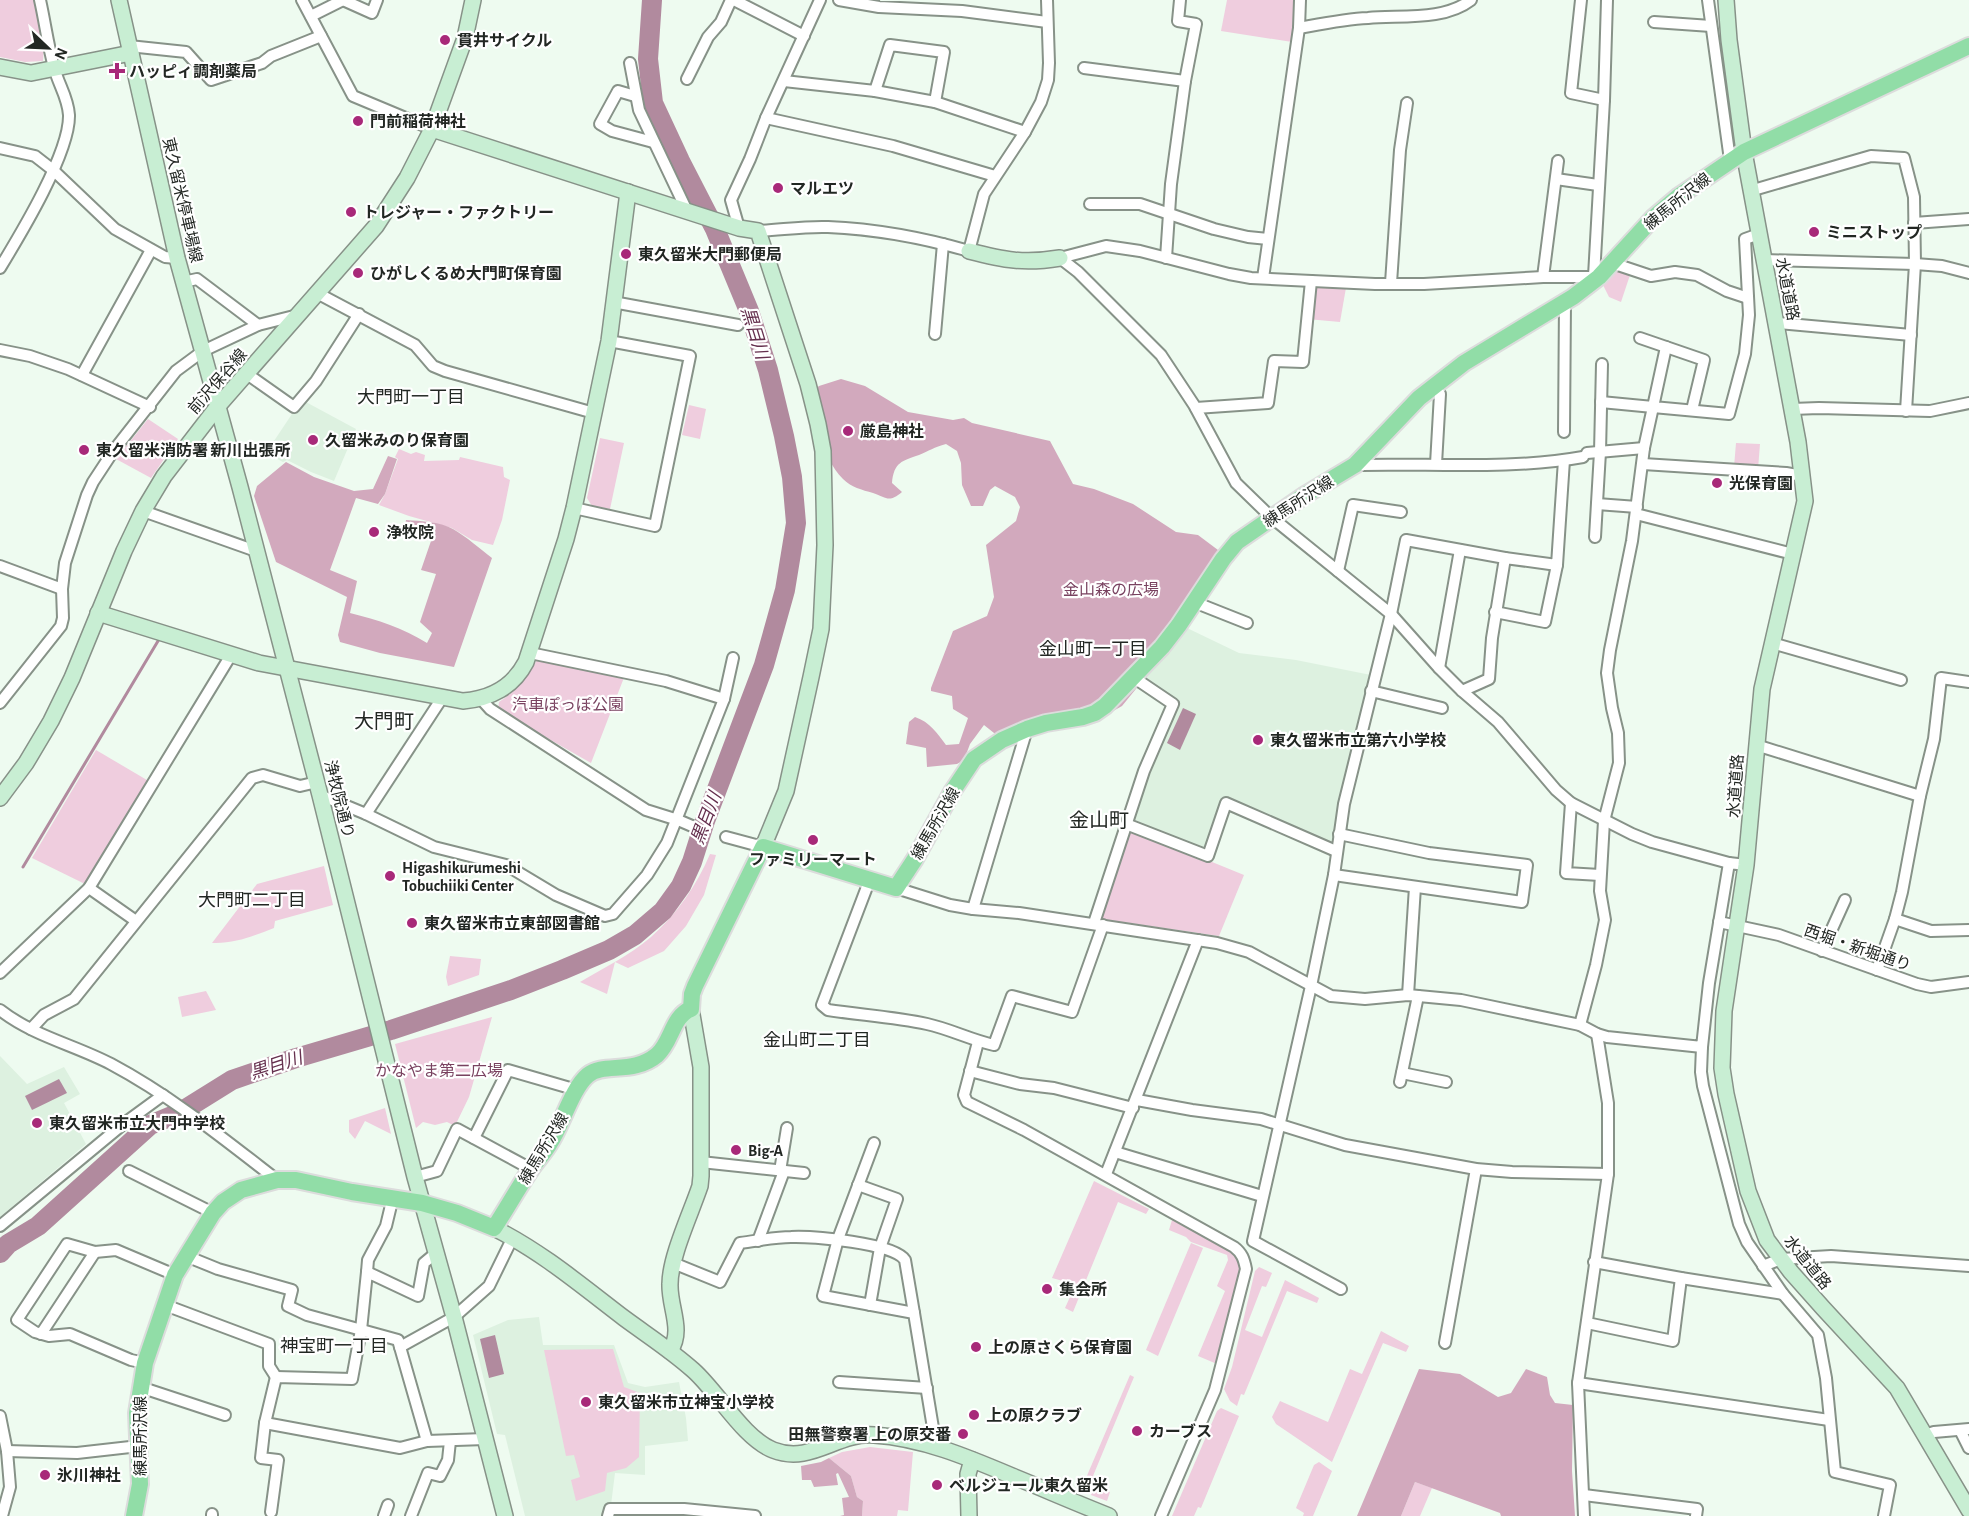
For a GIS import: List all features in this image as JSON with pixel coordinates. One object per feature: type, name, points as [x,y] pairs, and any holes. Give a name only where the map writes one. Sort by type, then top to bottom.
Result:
[{"type":"main road","name":"練馬所沢線","points":[[896,888],[974,759],[1002,740],[1028,729],[1095,713],[1105,706],[1162,647],[1222,559],[1237,542],[1271,517],[1355,465],[1419,398],[1434,386],[1491,345],[1565,302],[1597,277],[1653,218],[1679,196],[1737,156],[1969,46]]},
{"type":"main road","name":"練馬所沢線","points":[[135,1516],[140,1484],[137,1413],[146,1363],[175,1275],[213,1213],[223,1202],[239,1191],[277,1180],[302,1181],[352,1192],[422,1203],[494,1227],[550,1143],[582,1081],[592,1071],[598,1069],[629,1068],[647,1062],[655,1057],[668,1042],[679,1017],[691,1009],[695,986],[764,847]]},
{"type":"main road","points":[[764,847],[896,888]]},
{"type":"street","points":[[0,268],[19,237],[53,170],[66,138],[69,116],[66,97],[54,68],[40,0]]},
{"type":"street","name":"東久留米停車場線","points":[[119,0],[177,258],[218,406]]},
{"type":"street","points":[[302,0],[353,96],[432,129],[736,227],[758,231],[826,227],[863,231],[943,244],[1011,261],[1044,261],[1106,246],[1140,251],[1229,274],[1311,281],[1391,283],[1459,283],[1597,277],[1598,185],[1604,100],[1607,0]]},
{"type":"street","points":[[311,16],[343,0],[372,13],[377,0]]},
{"type":"street","name":"前沢保谷線","points":[[0,798],[26,763],[51,722],[143,511],[174,461],[218,406],[376,226],[414,165],[432,129],[461,48],[473,0]]},
{"type":"street","points":[[687,80],[708,37],[721,22],[732,0],[804,36]]},
{"type":"street","points":[[736,227],[731,200],[820,0]]},
{"type":"street","points":[[839,0],[879,7],[963,5],[1047,22]]},
{"type":"street","points":[[969,251],[984,194],[1025,132],[1041,102],[1048,80],[1047,0]]},
{"type":"street","points":[[1166,258],[1171,184],[1185,81],[1196,24],[1178,21],[1180,0]]},
{"type":"street","points":[[1263,278],[1299,28],[1300,0]]},
{"type":"street","points":[[1299,28],[1365,18],[1438,13],[1455,10],[1472,0]]},
{"type":"street","points":[[1581,0],[1571,93],[1604,100]]},
{"type":"street","points":[[1708,0],[1711,26],[1737,156]]},
{"type":"street","name":"水道道路","points":[[1726,0],[1737,156],[1750,191],[1777,323],[1803,476],[1805,501],[1762,689],[1746,865],[1724,1011],[1722,1068],[1748,1191],[1767,1240],[1822,1308],[1897,1388],[1969,1510]]},
{"type":"street","points":[[1654,22],[1711,26]]},
{"type":"street","points":[[0,67],[32,73],[130,49],[186,52],[212,80],[262,63],[272,56],[321,36]]},
{"type":"street","points":[[875,91],[890,45],[944,52],[935,102]]},
{"type":"street","points":[[630,63],[639,110],[687,211]]},
{"type":"street","points":[[1084,68],[1185,81]]},
{"type":"street","points":[[784,81],[875,91],[935,102],[1025,132]]},
{"type":"street","points":[[635,96],[618,91],[600,124],[612,131],[653,142]]},
{"type":"street","points":[[1391,283],[1400,150],[1407,103]]},
{"type":"street","points":[[766,118],[903,149],[995,177]]},
{"type":"street","points":[[0,148],[35,156],[115,229],[165,257],[177,258]]},
{"type":"street","points":[[1750,191],[1871,156],[1904,158],[1914,197],[1915,264],[1906,411]]},
{"type":"street","points":[[1543,278],[1558,161]]},
{"type":"street","points":[[1556,179],[1598,185]]},
{"type":"street","points":[[98,613],[259,663],[442,698],[463,701],[482,699],[503,689],[523,668],[530,653],[574,508],[609,341],[628,192]]},
{"type":"street","points":[[1090,204],[1140,204],[1214,229],[1268,239]]},
{"type":"street","points":[[1914,223],[1969,219]]},
{"type":"street","points":[[726,837],[764,847],[786,790],[821,629],[825,545],[823,451],[805,373],[758,231]]},
{"type":"street","points":[[1601,402],[1729,414],[1744,354],[1749,315],[1744,239],[1759,234]]},
{"type":"street","points":[[935,334],[943,244]]},
{"type":"street","points":[[82,375],[151,250]]},
{"type":"street","points":[[1060,258],[1078,272],[1161,355],[1196,408],[1236,483],[1271,517],[1391,614],[1439,668],[1498,722],[1556,790],[1571,802],[1604,821],[1652,842],[1746,865]]},
{"type":"street","points":[[1764,260],[1915,264],[1942,266],[1969,273]]},
{"type":"street","points":[[1612,262],[1651,276],[1675,272],[1697,275],[1727,291],[1748,298]]},
{"type":"street","points":[[183,282],[197,279],[258,325]]},
{"type":"street","points":[[1196,408],[1268,403],[1274,361],[1303,362],[1311,281]]},
{"type":"street","points":[[317,293],[415,345],[434,366],[444,371],[594,413]]},
{"type":"street","points":[[614,302],[738,325]]},
{"type":"street","points":[[1564,432],[1565,302]]},
{"type":"street","points":[[246,374],[294,407],[316,381],[359,314]]},
{"type":"street","points":[[0,703],[61,626],[65,563],[87,495],[114,450],[176,371],[203,351],[258,325],[299,315]]},
{"type":"street","points":[[1777,323],[1911,335]]},
{"type":"street","points":[[1640,338],[1704,360],[1692,410]]},
{"type":"street","points":[[574,508],[655,526],[690,356],[609,341]]},
{"type":"street","points":[[1580,1025],[1605,920],[1600,891],[1604,821],[1618,763],[1618,733],[1612,708],[1608,673],[1636,511],[1644,448],[1666,347]]},
{"type":"street","points":[[0,350],[30,356],[82,375],[150,407]]},
{"type":"street","points":[[1595,537],[1602,364]]},
{"type":"street","points":[[1434,386],[1440,394],[1436,464]]},
{"type":"street","points":[[1792,409],[1930,411],[1969,403]]},
{"type":"street","name":"浄牧院通り","points":[[218,406],[319,788],[415,1178],[454,1317],[505,1516]]},
{"type":"street","points":[[1355,465],[1487,464],[1564,460],[1600,452],[1644,448]]},
{"type":"street","points":[[1495,612],[1545,622],[1557,565],[1564,460]]},
{"type":"street","points":[[1643,464],[1803,476]]},
{"type":"street","points":[[1598,504],[1636,511],[1793,554]]},
{"type":"street","points":[[1338,571],[1353,505],[1401,512]]},
{"type":"street","points":[[143,511],[256,551]]},
{"type":"street","points":[[1341,1289],[1252,1241],[1311,986],[1334,875],[1344,804],[1391,614],[1406,540],[1557,565]]},
{"type":"street","points":[[1439,668],[1460,550]]},
{"type":"street","points":[[1462,691],[1490,679],[1489,661],[1495,612],[1505,558]]},
{"type":"street","points":[[0,566],[62,589]]},
{"type":"street","points":[[1194,602],[1247,623]]},
{"type":"street","points":[[1772,643],[1901,680]]},
{"type":"street","points":[[530,653],[666,681],[724,699]]},
{"type":"street","points":[[0,973],[89,888],[231,655]]},
{"type":"street","points":[[31,1029],[44,1015],[74,999],[252,778],[263,775],[300,786],[319,788],[434,847],[506,865],[555,895],[605,916],[613,914],[647,876],[678,820],[724,699],[733,658]]},
{"type":"street","points":[[870,879],[822,1005],[828,1010],[926,1024],[950,1030],[978,1042],[994,1045],[1012,996],[1072,1012],[1126,824],[1144,771],[1173,704],[1133,677]]},
{"type":"street","points":[[1877,970],[1895,919],[1920,795],[1934,739],[1941,678],[1969,682]]},
{"type":"street","points":[[1371,691],[1442,708]]},
{"type":"street","points":[[366,814],[442,698]]},
{"type":"street","points":[[482,699],[490,709],[646,810],[692,826]]},
{"type":"street","points":[[973,909],[1028,729]]},
{"type":"street","points":[[1756,745],[1920,795]]},
{"type":"street","points":[[1571,802],[1566,873],[1600,875]]},
{"type":"street","points":[[1126,824],[1208,856],[1226,803],[1336,851]]},
{"type":"street","points":[[1334,875],[1522,902],[1527,865],[1429,853],[1339,834]]},
{"type":"street","points":[[1729,862],[1701,1047],[1703,1086],[1738,1224],[1747,1242],[1783,1294],[1818,1335],[1826,1378],[1835,1472],[1890,1485],[1884,1516]]},
{"type":"street","points":[[1415,887],[1413,996],[1401,1077],[1446,1082]]},
{"type":"street","points":[[89,888],[136,921]]},
{"type":"street","points":[[896,888],[950,905],[973,909],[1098,924],[1217,943],[1249,952],[1331,996],[1359,999],[1413,996],[1480,1004],[1580,1025],[1607,1037],[1701,1047]]},
{"type":"street","points":[[1822,951],[1845,900]]},
{"type":"street","points":[[1895,919],[1931,931],[1969,930]]},
{"type":"street","name":"西堀・新堀通り","points":[[1719,922],[1779,935],[1931,987],[1969,982]]},
{"type":"street","points":[[1106,1174],[1198,940]]},
{"type":"street","points":[[670,1351],[677,1334],[669,1284],[673,1263],[700,1186],[701,1067],[691,1009]]},
{"type":"street","points":[[0,1010],[16,1022],[112,1065],[175,1102],[277,1180]]},
{"type":"street","points":[[1584,1516],[1578,1383],[1608,1174],[1608,1103],[1597,1034]]},
{"type":"street","points":[[978,1042],[964,1095],[967,1102],[1106,1174],[1241,1252],[1246,1269],[1215,1390],[1161,1516]]},
{"type":"street","points":[[474,1138],[508,1070],[577,1090]]},
{"type":"street","points":[[970,1071],[1020,1084],[1054,1088],[1135,1104],[1261,1119],[1345,1145],[1476,1169],[1608,1174]]},
{"type":"street","points":[[0,1226],[122,1125],[163,1095]]},
{"type":"street","points":[[758,1241],[782,1171],[787,1128]]},
{"type":"street","points":[[415,1178],[437,1171],[457,1129],[531,1169]]},
{"type":"street","points":[[874,1143],[838,1239],[823,1296],[914,1313]]},
{"type":"street","points":[[1115,1152],[1262,1197]]},
{"type":"street","points":[[701,1162],[804,1173]]},
{"type":"street","points":[[1444,1343],[1476,1169]]},
{"type":"street","points":[[129,1171],[213,1213]]},
{"type":"street","points":[[858,1185],[897,1199],[880,1248],[870,1305]]},
{"type":"street","points":[[276,1377],[352,1379],[361,1330],[368,1260],[386,1226],[393,1197]]},
{"type":"street","points":[[494,1227],[548,1259],[670,1351],[706,1383],[752,1437],[773,1450],[785,1453],[807,1453],[850,1437],[871,1435],[936,1446],[1109,1516]]},
{"type":"street","points":[[400,1347],[454,1317],[489,1286],[513,1237]]},
{"type":"street","points":[[673,1263],[720,1282],[740,1243],[788,1237],[838,1239],[880,1248],[903,1256],[936,1446]]},
{"type":"street","points":[[146,1363],[131,1360],[70,1334],[49,1336],[35,1332],[17,1320],[67,1245],[95,1252],[116,1250],[175,1275]]},
{"type":"street","points":[[41,1334],[95,1252]]},
{"type":"street","points":[[367,1272],[418,1296],[424,1263],[436,1253]]},
{"type":"street","points":[[186,1256],[218,1269],[292,1290],[288,1306],[307,1315],[398,1340],[426,1441]]},
{"type":"street","points":[[1763,1266],[1781,1259],[1831,1256],[1969,1266]]},
{"type":"street","points":[[1594,1262],[1783,1294]]},
{"type":"street","points":[[1587,1323],[1672,1341],[1682,1278]]},
{"type":"street","points":[[165,1305],[269,1344],[269,1366],[276,1377],[261,1458],[278,1461],[271,1512]]},
{"type":"street","points":[[839,1382],[927,1388]]},
{"type":"street","points":[[1578,1383],[1829,1420]]},
{"type":"street","points":[[140,1387],[225,1415]]},
{"type":"street","points":[[0,1416],[7,1451],[10,1487],[2,1516]]},
{"type":"street","points":[[266,1423],[400,1448],[426,1441],[485,1439]]},
{"type":"street","points":[[1925,1435],[1964,1429],[1969,1448]]},
{"type":"street","points":[[414,1515],[428,1473],[440,1476],[448,1460],[450,1441]]},
{"type":"street","points":[[7,1451],[77,1453],[139,1446]]},
{"type":"street","points":[[969,1516],[968,1474],[972,1460]]},
{"type":"street","points":[[1584,1495],[1696,1509],[1695,1516]]},
{"type":"street","points":[[384,1516],[388,1505]]},
{"type":"street","points":[[608,1516],[610,1509],[755,1516]]},
{"type":"shaded area","name":"久留米みのり保育園","points":[[304,401],[356,429],[334,481],[268,454],[268,450],[294,411]]},
{"type":"shaded area","name":"東久留米市立第六小学校","points":[[1187,628],[1239,653],[1296,660],[1371,675],[1337,814],[1333,841],[1328,844],[1224,798],[1207,845],[1201,849],[1133,821],[1132,816],[1147,773],[1177,703],[1142,679]]},
{"type":"shaded area","points":[[1183,708],[1196,714],[1180,750],[1167,743]]},
{"type":"shaded area","name":"東久留米市立大門中学校","points":[[0,1056],[27,1084],[64,1067],[80,1094],[64,1103],[86,1144],[0,1217]]},
{"type":"shaded area","points":[[59,1079],[67,1093],[32,1110],[25,1096]]},
{"type":"shaded area","name":"東久留米市立神宝小学校","points":[[539,1317],[543,1345],[614,1345],[628,1383],[645,1387],[679,1382],[688,1441],[645,1446],[645,1475],[615,1473],[611,1505],[605,1516],[525,1516],[505,1435],[497,1434],[473,1335],[508,1320]]},
{"type":"shaded area","points":[[495,1335],[504,1374],[489,1378],[480,1339]]},
{"type":"green space","points":[[0,0],[34,0],[44,44],[43,61],[25,62],[0,57]]},
{"type":"green space","points":[[1227,0],[1297,0],[1292,42],[1221,31]]},
{"type":"green space","points":[[1613,264],[1631,272],[1621,302],[1609,297],[1600,279]]},
{"type":"green space","points":[[1313,280],[1347,282],[1340,322],[1307,319]]},
{"type":"green space","name":"金山森の広場","points":[[841,379],[865,386],[908,412],[953,420],[964,418],[972,423],[1050,441],[1073,484],[1094,489],[1133,504],[1176,532],[1198,535],[1222,553],[1153,668],[1122,706],[1099,719],[999,737],[984,725],[970,744],[964,760],[957,764],[927,767],[926,748],[906,744],[909,722],[915,717],[929,725],[946,745],[959,744],[968,718],[953,709],[952,696],[931,691],[931,688],[953,631],[987,616],[994,597],[986,545],[1016,521],[1020,507],[1015,497],[995,486],[990,490],[983,506],[971,506],[962,485],[961,463],[957,451],[946,444],[908,459],[897,466],[892,483],[902,492],[894,498],[885,498],[846,482],[835,470],[825,449],[814,390],[819,386]]},
{"type":"green space","points":[[689,405],[706,409],[700,439],[682,435]]},
{"type":"green space","points":[[148,419],[178,439],[151,478],[116,459]]},
{"type":"green space","points":[[600,438],[624,443],[610,509],[592,506],[587,498]]},
{"type":"green space","points":[[1736,443],[1760,444],[1758,469],[1734,467]]},
{"type":"green space","points":[[399,449],[411,454],[416,452],[425,455],[424,461],[459,460],[460,457],[503,467],[504,477],[510,480],[502,520],[493,545],[472,540],[452,528],[379,505],[398,459],[395,457]]},
{"type":"green space","points":[[388,456],[397,459],[385,494],[378,504],[356,498],[330,570],[357,581],[350,613],[390,625],[427,643],[432,633],[420,622],[436,574],[421,570],[431,541],[404,531],[406,520],[443,525],[473,543],[492,558],[454,667],[380,653],[340,642],[338,635],[347,597],[276,562],[254,496],[257,486],[286,462],[314,477],[354,491],[373,489]]},
{"type":"green space","name":"汽車ぽっぽ公園","points":[[539,656],[625,675],[591,763],[498,710],[499,702],[522,682]]},
{"type":"green space","points":[[96,750],[152,783],[87,885],[32,858]]},
{"type":"green space","points":[[1131,829],[1244,875],[1219,936],[1099,917],[1127,833]]},
{"type":"green space","points":[[710,854],[716,855],[704,895],[686,926],[664,951],[628,968],[615,962],[651,937],[685,898]]},
{"type":"green space","points":[[324,866],[333,905],[275,921],[274,928],[244,939],[212,943],[257,884]]},
{"type":"green space","points":[[450,956],[481,959],[479,975],[448,986],[446,977]]},
{"type":"green space","points":[[615,962],[607,994],[580,982]]},
{"type":"green space","points":[[206,991],[216,1010],[182,1017],[178,997]]},
{"type":"green space","name":"かなやま第二広場","points":[[492,1017],[469,1097],[455,1126],[447,1122],[435,1125],[423,1122],[416,1128],[395,1044]]},
{"type":"green space","points":[[385,1108],[391,1134],[365,1121],[355,1139],[349,1132],[349,1120]]},
{"type":"green space","points":[[1094,1181],[1149,1209],[1146,1214],[1118,1202],[1073,1312],[1065,1308],[1070,1297],[1059,1292],[1063,1281],[1052,1278]]},
{"type":"green space","points":[[1172,1220],[1241,1258],[1241,1269],[1217,1364],[1198,1356],[1225,1291],[1217,1286],[1228,1260],[1227,1255],[1191,1242],[1186,1237],[1169,1230]]},
{"type":"green space","points":[[1191,1243],[1203,1248],[1158,1356],[1146,1350]]},
{"type":"green space","points":[[1259,1267],[1272,1273],[1266,1287],[1262,1286],[1245,1330],[1262,1337],[1285,1280],[1319,1298],[1317,1303],[1287,1291],[1244,1395],[1241,1394],[1237,1406],[1230,1401],[1224,1389],[1232,1367],[1255,1271]]},
{"type":"green space","points":[[1381,1331],[1409,1346],[1406,1352],[1383,1343],[1332,1462],[1276,1424],[1272,1417],[1280,1401],[1328,1422],[1350,1369],[1362,1374]]},
{"type":"green space","points":[[613,1349],[624,1387],[640,1393],[639,1457],[626,1468],[607,1473],[605,1491],[576,1501],[571,1480],[580,1477],[574,1455],[566,1456],[544,1350]]},
{"type":"green space","points":[[1419,1369],[1460,1374],[1498,1397],[1511,1393],[1526,1369],[1547,1377],[1550,1395],[1555,1403],[1573,1405],[1572,1471],[1575,1516],[1501,1516],[1500,1513],[1415,1482],[1401,1516],[1357,1516]]},
{"type":"green space","points":[[1130,1375],[1134,1377],[1093,1476],[1106,1482],[1103,1489],[1110,1492],[1107,1501],[1091,1495],[1095,1486],[1090,1484],[1085,1494],[1080,1492]]},
{"type":"green space","points":[[1221,1408],[1239,1416],[1201,1508],[1198,1507],[1194,1516],[1172,1516],[1217,1411]]},
{"type":"green space","points":[[870,1447],[913,1452],[908,1511],[898,1510],[897,1516],[862,1516],[863,1501],[857,1497],[851,1476],[829,1458],[842,1452]]},
{"type":"green space","points":[[829,1458],[851,1476],[857,1497],[863,1501],[862,1516],[840,1516],[844,1515],[842,1498],[849,1497],[838,1473],[836,1474],[838,1485],[814,1487],[811,1480],[802,1480],[801,1466]]},
{"type":"green space","points":[[1319,1462],[1332,1471],[1313,1516],[1303,1516],[1304,1513],[1296,1508],[1314,1465]]},
{"type":"green space","points":[[1415,1482],[1432,1488],[1420,1516],[1401,1516]]},
{"type":"waterway","name":"黒目川","points":[[0,1253],[8,1244],[38,1226],[150,1125],[179,1113],[232,1080],[511,990],[609,950],[635,935],[663,911],[681,886],[692,862],[705,821],[764,665],[785,590],[796,523],[792,477],[784,436],[768,370],[749,311],[715,229],[653,103],[648,59],[652,0]]},
{"type":"waterway","points":[[23,867],[158,641]]},
{"type":"place","name":"貫井サイクル","points":[[445,40]]},
{"type":"place","name":"ハッピィ調剤薬局","points":[[117,71]]},
{"type":"place","name":"門前稲荷神社","points":[[358,121]]},
{"type":"place","name":"マルエツ","points":[[778,188]]},
{"type":"place","name":"トレジャー・ファクトリー","points":[[351,212]]},
{"type":"place","name":"ミニストップ","points":[[1814,232]]},
{"type":"place","name":"東久留米大門郵便局","points":[[626,254]]},
{"type":"place","name":"ひがしくるめ大門町保育園","points":[[358,273]]},
{"type":"place","name":"厳島神社","points":[[848,431]]},
{"type":"place","name":"久留米みのり保育園","points":[[313,440]]},
{"type":"place","name":"東久留米消防署 新川出張所","points":[[84,450]]},
{"type":"place","name":"光保育園","points":[[1717,483]]},
{"type":"place","name":"浄牧院","points":[[374,532]]},
{"type":"place","name":"東久留米市立第六小学校","points":[[1258,740]]},
{"type":"place","name":"ファミリーマート","points":[[813,840]]},
{"type":"place","name":"Higashikurumeshi Tobuchiiki Center","points":[[390,876]]},
{"type":"place","name":"東久留米市立東部図書館","points":[[412,923]]},
{"type":"place","name":"東久留米市立大門中学校","points":[[37,1123]]},
{"type":"place","name":"Big-A","points":[[736,1150]]},
{"type":"place","name":"集会所","points":[[1047,1289]]},
{"type":"place","name":"上の原さくら保育園","points":[[976,1347]]},
{"type":"place","name":"東久留米市立神宝小学校","points":[[586,1402]]},
{"type":"place","name":"上の原クラブ","points":[[974,1415]]},
{"type":"place","name":"カーブス","points":[[1137,1431]]},
{"type":"place","name":"田無警察署 上の原交番","points":[[963,1434]]},
{"type":"place","name":"氷川神社","points":[[45,1475]]},
{"type":"place","name":"ベルジュール東久留米","points":[[937,1485]]},
{"type":"district","name":"大門町一丁目","points":[[411,397]]},
{"type":"district","name":"金山町一丁目","points":[[1093,649]]},
{"type":"district","name":"大門町","points":[[384,721]]},
{"type":"district","name":"金山町","points":[[1099,820]]},
{"type":"district","name":"大門町二丁目","points":[[252,900]]},
{"type":"district","name":"金山町二丁目","points":[[817,1040]]},
{"type":"district","name":"神宝町一丁目","points":[[334,1346]]}]
